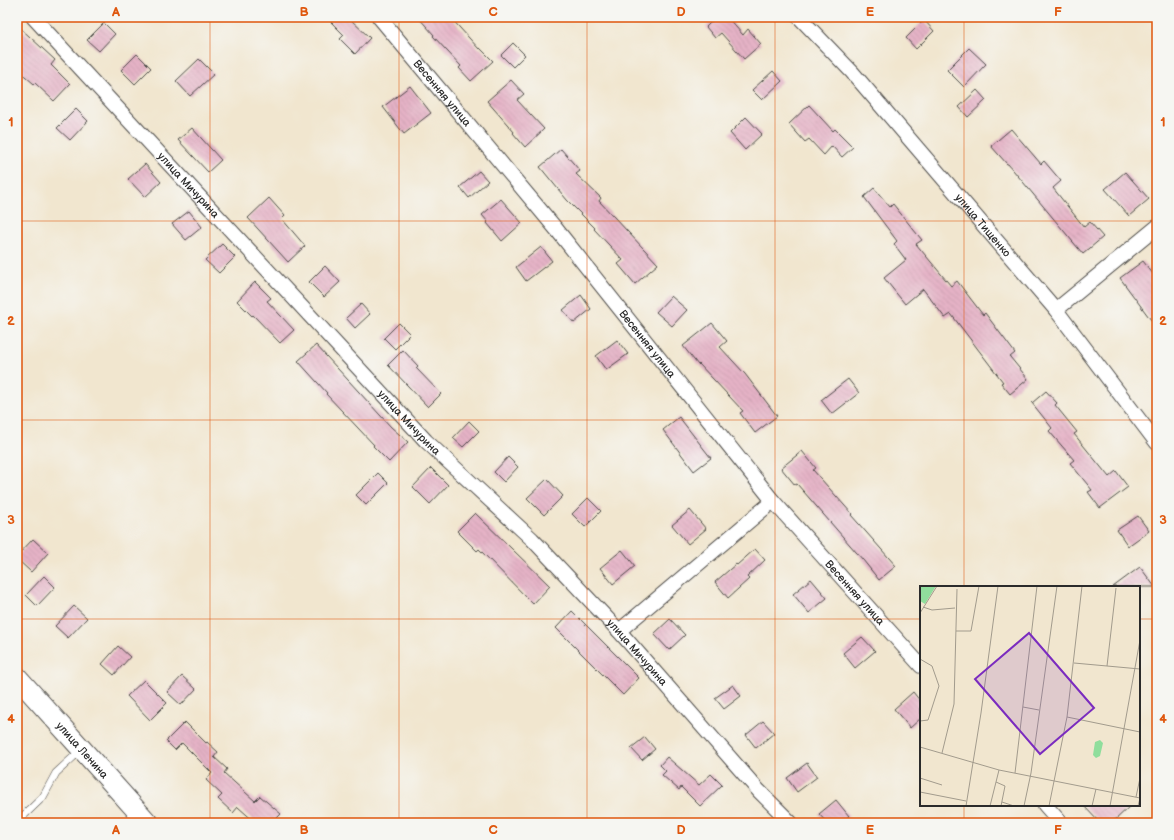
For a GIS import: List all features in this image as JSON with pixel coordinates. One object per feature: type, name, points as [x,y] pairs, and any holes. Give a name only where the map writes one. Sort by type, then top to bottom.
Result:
[{"type":"main road","name":"улица Ленина","points":[[17,676],[148,823]]},
{"type":"street","name":"улица Мичурина","points":[[33,17],[426,441],[532,539],[619,631],[759,791],[791,823]]},
{"type":"street","name":"Весенняя улица","points":[[379,17],[556,230],[773,501],[920,665]]},
{"type":"street","name":"улица Тищенко","points":[[800,17],[852,72],[1056,310],[1157,443]]},
{"type":"street","points":[[1056,310],[1157,227]]},
{"type":"street","points":[[619,631],[773,501]]},
{"type":"street","points":[[1046,806],[1061,823]]},
{"type":"lane","points":[[17,822],[43,797],[56,773],[82,749]]},
{"type":"building","points":[[326,17],[348,17],[370,38],[355,54],[340,39],[344,35]]},
{"type":"building","points":[[418,17],[450,17],[479,49],[480,48],[493,61],[471,81],[459,68],[461,66],[433,36],[434,35]]},
{"type":"building","points":[[716,17],[727,17],[743,35],[748,29],[761,44],[744,59],[721,33],[715,38],[706,27]]},
{"type":"building","points":[[924,20],[934,31],[916,49],[906,38]]},
{"type":"building","points":[[104,23],[115,34],[99,51],[87,40]]},
{"type":"building","points":[[17,25],[55,60],[51,65],[70,84],[54,101],[17,69]]},
{"type":"building","points":[[513,43],[525,55],[513,67],[501,55]]},
{"type":"building","points":[[969,48],[986,64],[964,87],[947,70]]},
{"type":"building","points":[[137,54],[151,68],[135,84],[121,70]]},
{"type":"building","points":[[199,59],[214,74],[190,96],[176,81]]},
{"type":"building","points":[[773,71],[782,81],[762,100],[752,90]]},
{"type":"building","points":[[511,80],[524,94],[517,100],[544,129],[525,147],[487,101]]},
{"type":"building","points":[[410,86],[431,113],[404,134],[383,107]]},
{"type":"building","points":[[977,90],[986,100],[968,117],[959,107]]},
{"type":"building","points":[[809,105],[833,131],[835,129],[853,147],[842,157],[832,146],[824,155],[809,139],[805,142],[789,124]]},
{"type":"building","points":[[76,109],[88,121],[70,140],[57,128]]},
{"type":"building","points":[[746,117],[762,134],[745,150],[730,133]]},
{"type":"building","points":[[192,128],[221,160],[208,172],[178,140]]},
{"type":"building","points":[[1011,129],[1041,164],[1044,161],[1061,181],[1053,188],[1084,227],[1090,222],[1103,237],[1083,254],[1008,164],[991,146]]},
{"type":"building","points":[[561,149],[580,171],[576,174],[601,198],[599,201],[658,264],[635,284],[618,264],[623,260],[594,229],[595,228],[567,200],[540,167]]},
{"type":"building","points":[[145,164],[161,182],[145,197],[128,179]]},
{"type":"building","points":[[479,171],[488,181],[469,198],[460,187]]},
{"type":"building","points":[[1125,172],[1149,199],[1129,216],[1105,189]]},
{"type":"building","points":[[874,188],[890,207],[893,204],[922,240],[916,244],[951,286],[957,281],[983,315],[985,313],[1015,353],[1010,357],[1028,379],[1010,394],[1001,383],[1003,382],[951,314],[945,318],[923,289],[905,304],[884,278],[906,260],[894,244],[897,241],[864,197]]},
{"type":"building","points":[[269,198],[285,216],[282,219],[305,246],[288,262],[248,218]]},
{"type":"building","points":[[501,199],[522,223],[502,241],[482,215]]},
{"type":"building","points":[[189,211],[202,227],[186,240],[172,224]]},
{"type":"building","points":[[222,244],[235,257],[219,273],[205,260]]},
{"type":"building","points":[[541,247],[552,261],[526,281],[516,267]]},
{"type":"building","points":[[1143,261],[1157,279],[1157,328],[1120,278]]},
{"type":"building","points":[[325,266],[340,282],[324,297],[309,282]]},
{"type":"building","points":[[255,282],[271,298],[267,301],[294,330],[280,343],[237,301]]},
{"type":"building","points":[[581,295],[591,309],[574,323],[563,310]]},
{"type":"building","points":[[671,296],[687,310],[672,326],[656,312]]},
{"type":"building","points":[[361,304],[370,314],[355,328],[346,318]]},
{"type":"building","points":[[399,323],[410,334],[395,349],[384,338]]},
{"type":"building","points":[[712,323],[727,341],[720,347],[745,374],[777,416],[755,433],[740,413],[743,411],[699,364],[698,365],[683,346]]},
{"type":"building","points":[[617,340],[628,354],[606,370],[596,356]]},
{"type":"building","points":[[316,345],[391,427],[408,442],[389,462],[326,394],[327,393],[298,361]]},
{"type":"building","points":[[403,350],[418,366],[416,368],[441,394],[428,407],[388,365]]},
{"type":"building","points":[[848,379],[859,393],[832,414],[821,400]]},
{"type":"building","points":[[1046,391],[1057,403],[1055,405],[1077,432],[1074,434],[1109,477],[1116,471],[1128,487],[1100,508],[1088,492],[1092,490],[1070,463],[1074,460],[1049,431],[1052,428],[1032,403]]},
{"type":"building","points":[[679,417],[711,458],[694,471],[663,430]]},
{"type":"building","points":[[469,421],[479,431],[463,447],[453,438]]},
{"type":"building","points":[[802,451],[816,468],[813,470],[896,566],[879,580],[797,484],[795,485],[781,468]]},
{"type":"building","points":[[508,457],[518,467],[504,482],[494,472]]},
{"type":"building","points":[[431,468],[448,485],[430,504],[413,487]]},
{"type":"building","points":[[378,473],[388,483],[366,505],[356,495]]},
{"type":"building","points":[[547,479],[563,496],[544,515],[527,498]]},
{"type":"building","points":[[588,498],[601,511],[585,527],[572,514]]},
{"type":"building","points":[[690,510],[706,529],[688,544],[672,525]]},
{"type":"building","points":[[475,513],[550,586],[533,604],[479,549],[477,551],[457,531]]},
{"type":"building","points":[[1138,516],[1149,531],[1128,546],[1117,530]]},
{"type":"building","points":[[33,539],[48,553],[31,572],[17,559],[17,556]]},
{"type":"building","points":[[755,549],[765,560],[747,577],[749,579],[728,598],[715,582]]},
{"type":"building","points":[[622,550],[635,566],[613,584],[600,568]]},
{"type":"building","points":[[1140,567],[1155,587],[1140,586],[1114,586]]},
{"type":"building","points":[[44,576],[55,587],[37,606],[26,595]]},
{"type":"building","points":[[811,579],[827,598],[809,613],[793,594]]},
{"type":"building","points":[[74,606],[87,618],[68,638],[55,626]]},
{"type":"building","points":[[572,611],[639,678],[623,695],[556,628]]},
{"type":"building","points":[[670,619],[685,635],[669,650],[654,634]]},
{"type":"building","points":[[862,637],[875,651],[855,668],[843,653]]},
{"type":"building","points":[[118,646],[130,657],[114,675],[102,664]]},
{"type":"building","points":[[182,676],[196,689],[181,705],[167,692]]},
{"type":"building","points":[[144,680],[167,703],[150,720],[127,696]]},
{"type":"building","points":[[733,685],[741,696],[724,709],[715,698]]},
{"type":"building","points":[[913,692],[920,701],[920,719],[910,728],[894,709]]},
{"type":"building","points":[[763,721],[774,733],[756,748],[746,735]]},
{"type":"building","points":[[185,722],[206,743],[207,742],[218,752],[214,757],[227,769],[224,773],[255,801],[260,796],[281,814],[272,823],[256,823],[238,807],[233,813],[218,799],[222,795],[206,780],[212,773],[182,743],[175,750],[166,741]]},
{"type":"building","points":[[645,737],[655,749],[642,760],[631,748]]},
{"type":"building","points":[[667,757],[699,785],[711,774],[722,785],[700,806],[681,787],[679,790],[662,775],[666,771],[660,765]]},
{"type":"building","points":[[807,763],[817,777],[797,792],[787,778]]},
{"type":"building","points":[[836,800],[849,816],[841,823],[827,823],[819,814]]},
{"type":"building","points":[[1084,806],[1130,806],[1112,823],[1100,823]]}]
